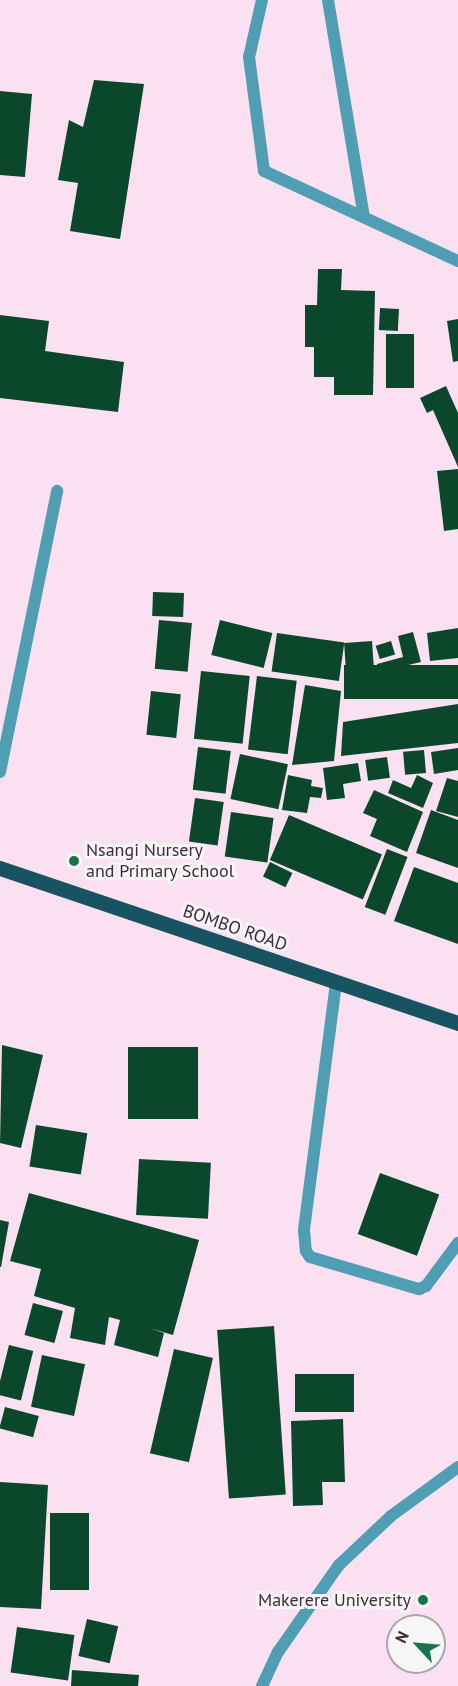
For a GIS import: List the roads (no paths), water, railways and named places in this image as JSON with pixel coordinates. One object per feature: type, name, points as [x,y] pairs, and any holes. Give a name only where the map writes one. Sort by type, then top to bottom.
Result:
[{"type":"main road","name":"BOMBO ROAD","points":[[0,868],[458,1023]]},
{"type":"street","points":[[262,0],[249,57],[264,171],[458,261]]},
{"type":"street","points":[[328,0],[364,217]]},
{"type":"street","points":[[0,772],[57,491]]},
{"type":"street","points":[[336,983],[304,1230],[306,1251],[310,1257],[419,1288],[426,1286],[458,1243]]},
{"type":"street","points":[[262,1686],[278,1652],[339,1565],[391,1516],[458,1467]]},
{"type":"place","name":"Nsangi Nursery and Primary School","points":[[74,861]]},
{"type":"place","name":"Makerere University","points":[[423,1600]]}]
